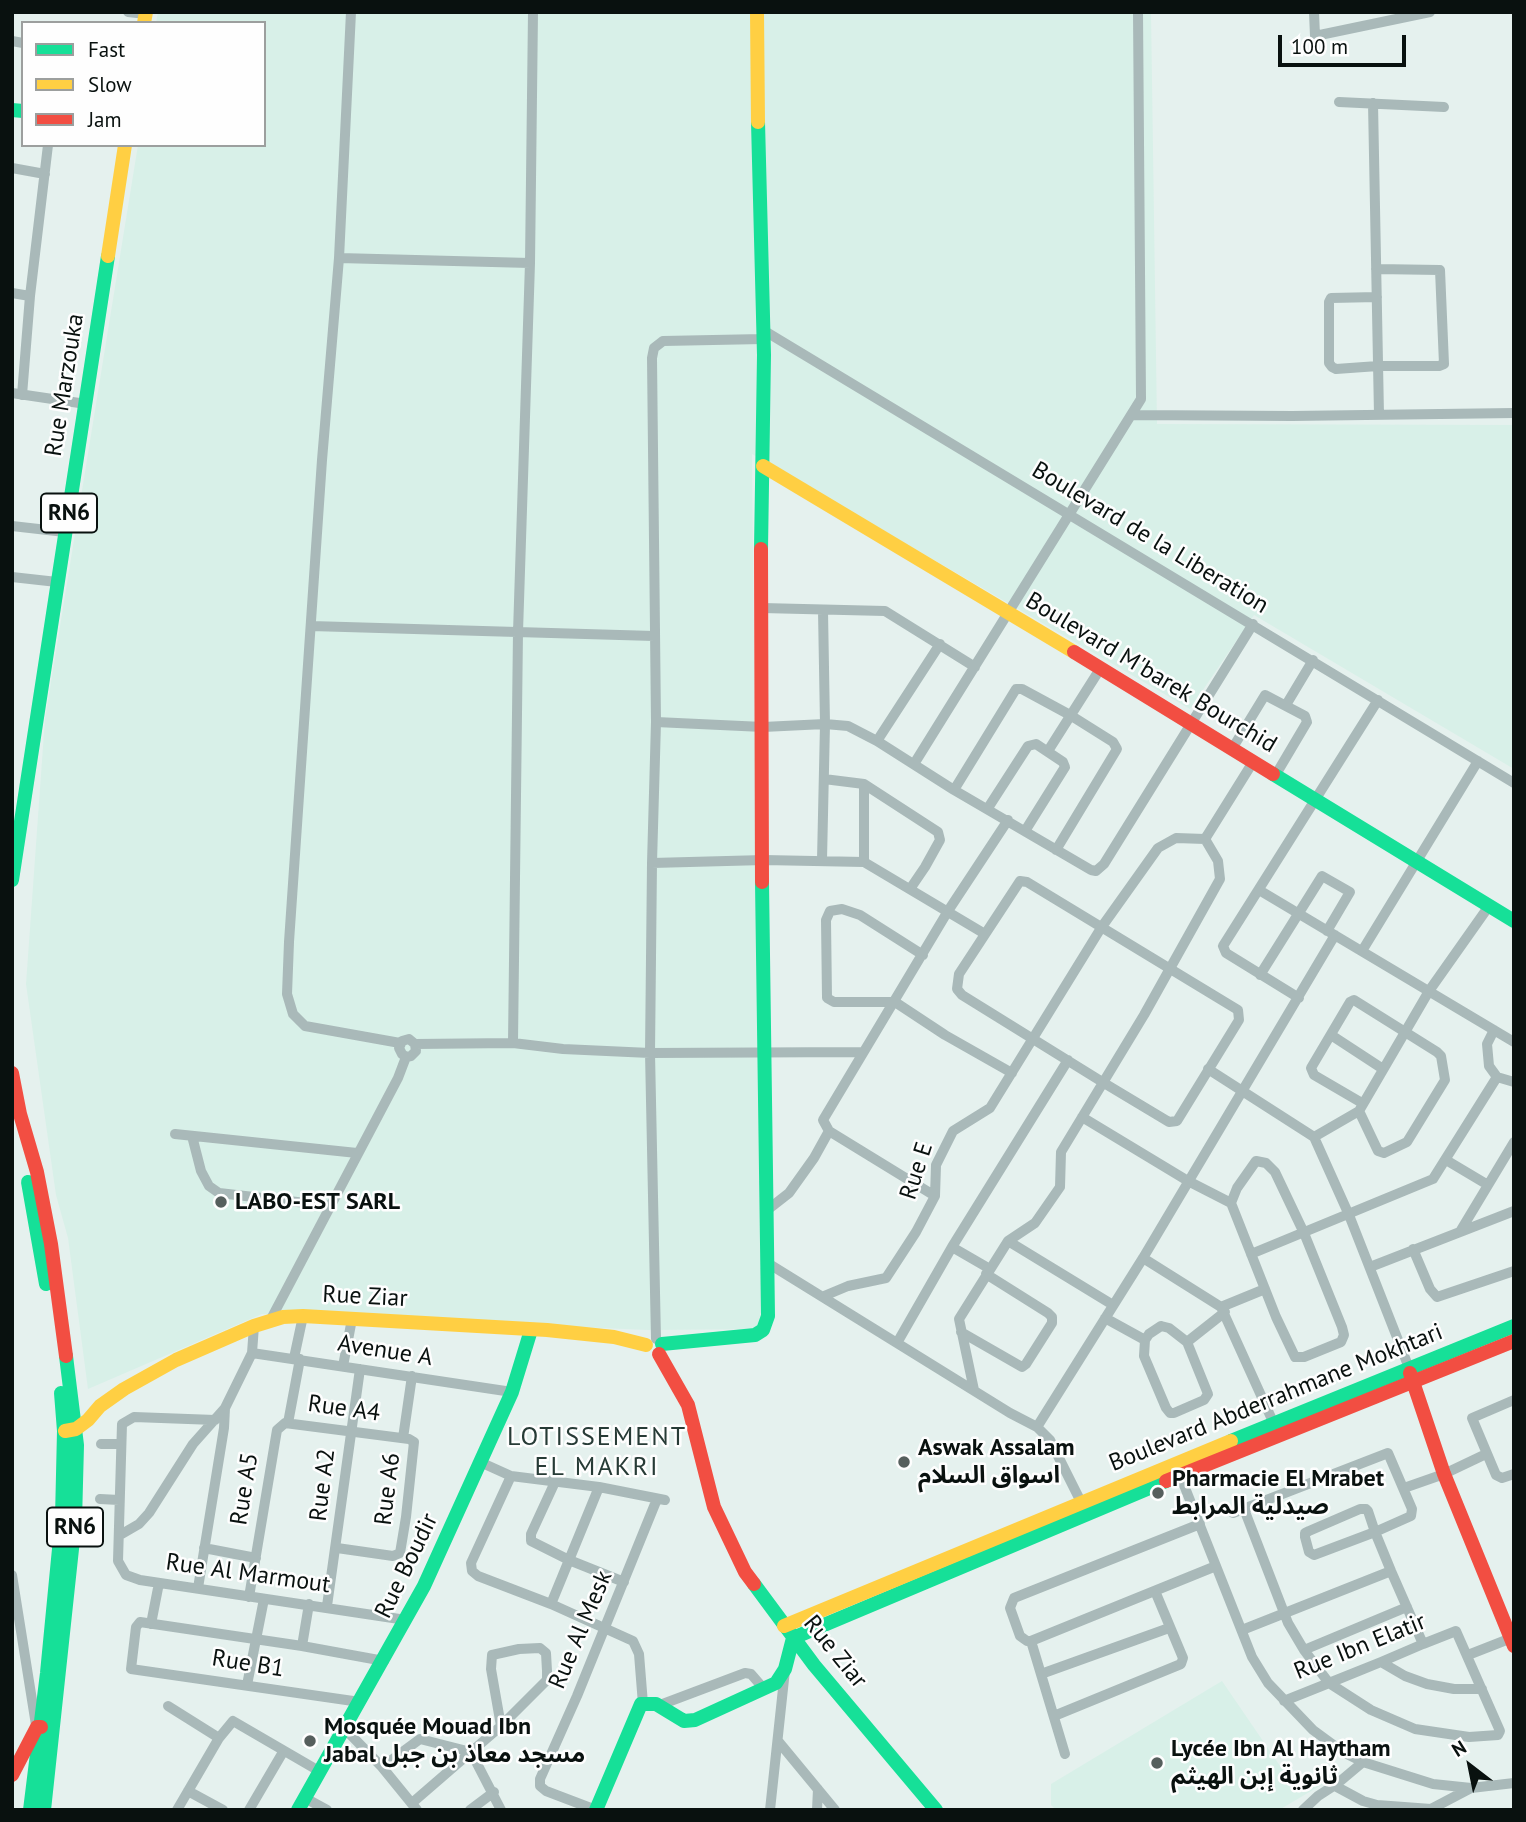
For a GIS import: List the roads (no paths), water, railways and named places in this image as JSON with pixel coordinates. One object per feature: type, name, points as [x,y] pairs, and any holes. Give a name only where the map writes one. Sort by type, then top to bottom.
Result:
[{"type":"main road","points":[[656,1346],[761,1332],[768,1316],[764,1052],[763,335],[757,12]]},
{"type":"main road","name":"Rue Marzouka","points":[[13,873],[125,147]]},
{"type":"main road","name":"Boulevard M'barek Bourchid","points":[[763,467],[1010,613],[1514,921]]},
{"type":"main road","name":"RN6","points":[[12,1073],[19,1114],[37,1172],[47,1221],[42,1262],[68,1406]]},
{"type":"main road","name":"RN6","points":[[19,1114],[18,1127],[45,1244],[68,1406],[75,1521],[30,1809]]},
{"type":"main road","name":"Rue Ziar","points":[[70,1430],[88,1420],[100,1406],[124,1389],[176,1360],[271,1319],[303,1316],[531,1330],[607,1336],[656,1346],[688,1405],[711,1497],[725,1534],[745,1572],[789,1632],[936,1810]]},
{"type":"main road","name":"Boulevard Abderrahmane Mokhtari","points":[[789,1632],[1410,1376],[1514,1326]]},
{"type":"main road","name":"Rue Boudir","points":[[301,1804],[424,1586],[512,1392],[531,1330]]},
{"type":"main road","name":"Boulevard Abderrahmane Mokhtari","points":[[973,1555],[1081,1502],[1178,1470],[1274,1424],[1514,1341]]},
{"type":"main road","points":[[1410,1376],[1444,1474],[1513,1641]]},
{"type":"main road","points":[[68,1406],[100,1406]]},
{"type":"main road","points":[[596,1810],[633,1720],[643,1704],[660,1705],[681,1720],[690,1721],[764,1689],[776,1682],[785,1669],[789,1632]]},
{"type":"main road","points":[[12,1775],[17,1752],[43,1727]]},
{"type":"street","points":[[128,12],[145,17]]},
{"type":"street","points":[[351,12],[339,258],[322,460],[289,942],[289,1006],[296,1018],[310,1028],[401,1043],[409,1040],[415,1044],[513,1043],[650,1054],[863,1052]]},
{"type":"street","points":[[513,1043],[517,632],[530,263],[533,12]]},
{"type":"street","points":[[914,764],[1142,398],[1138,12]]},
{"type":"street","points":[[1314,12],[1315,36],[1424,13]]},
{"type":"street","points":[[1339,102],[1444,107]]},
{"type":"street","points":[[1373,103],[1379,415]]},
{"type":"street","points":[[48,147],[17,394],[86,404]]},
{"type":"street","points":[[12,168],[45,174]]},
{"type":"street","points":[[339,258],[530,263]]},
{"type":"street","points":[[1376,269],[1440,270],[1445,360],[1439,366],[1336,369],[1329,363],[1331,298],[1377,297]]},
{"type":"street","points":[[12,293],[30,296]]},
{"type":"street","points":[[656,1346],[650,1054],[656,722],[652,358],[654,348],[663,341],[763,335]]},
{"type":"street","name":"Boulevard de la Liberation","points":[[763,335],[1253,624],[1514,783]]},
{"type":"street","points":[[1132,415],[1514,413]]},
{"type":"street","points":[[12,526],[65,532]]},
{"type":"street","points":[[12,577],[57,582]]},
{"type":"street","points":[[762,608],[885,611],[975,667]]},
{"type":"street","points":[[822,860],[825,724],[823,611]]},
{"type":"street","points":[[656,722],[763,727],[825,724],[848,726],[1091,870],[1101,869],[1253,624]]},
{"type":"street","points":[[311,626],[654,636]]},
{"type":"street","points":[[877,741],[940,644]]},
{"type":"street","points":[[1286,705],[1313,660]]},
{"type":"street","points":[[1048,751],[1100,669]]},
{"type":"street","points":[[954,790],[1016,689],[1022,689],[1070,715],[1114,744],[1117,749],[1056,850]]},
{"type":"street","points":[[1232,749],[1265,695],[1305,716],[1307,722],[1275,776]]},
{"type":"street","points":[[1298,998],[1226,953],[1223,948],[1378,700]]},
{"type":"street","points":[[988,808],[1028,746],[1034,743],[1048,751],[1063,762],[1065,767],[1025,831]]},
{"type":"street","points":[[1362,951],[1478,761]]},
{"type":"street","points":[[974,1390],[959,1319],[1008,1241],[1035,1223],[1058,1190],[1061,1181],[1061,1152],[1104,1083],[1220,879],[1217,861],[1205,839],[1253,762]]},
{"type":"street","points":[[824,779],[864,784],[939,833],[938,844],[910,889]]},
{"type":"street","points":[[864,784],[864,862]]},
{"type":"street","points":[[934,1196],[829,1132],[824,1125],[824,1117],[948,912],[1008,820]]},
{"type":"street","name":"Rue E","points":[[824,1296],[848,1286],[886,1278],[916,1232],[934,1196],[936,1165],[953,1131],[990,1108],[1101,928],[1158,848],[1177,838],[1205,839]]},
{"type":"street","points":[[652,863],[764,860],[864,862],[985,934]]},
{"type":"street","points":[[1037,1427],[1143,1258],[1298,998],[1350,895],[1348,889],[1321,876],[1260,975]]},
{"type":"street","points":[[1022,881],[1101,928],[1236,1008],[1240,1014],[1239,1020],[1177,1121],[1167,1121],[962,995],[957,989],[959,974],[1016,885],[1022,881]]},
{"type":"street","points":[[1259,890],[1514,1042]]},
{"type":"street","points":[[1314,1137],[1361,1107],[1429,991],[1489,906]]},
{"type":"street","points":[[923,955],[860,915],[842,909],[833,909],[827,913],[828,999],[834,1002],[895,1002],[944,1035],[1012,1073]]},
{"type":"street","points":[[1354,1000],[1441,1056],[1444,1083],[1407,1142],[1384,1153],[1378,1151],[1361,1107],[1311,1072],[1331,1035],[1350,1002],[1354,1000]]},
{"type":"street","points":[[1494,1030],[1487,1044],[1489,1066],[1497,1077],[1514,1082]]},
{"type":"street","points":[[1331,1035],[1383,1069]]},
{"type":"street","points":[[401,1043],[400,1052],[406,1056]]},
{"type":"street","points":[[406,1056],[415,1053],[415,1044]]},
{"type":"street","points":[[271,1319],[398,1078],[406,1056]]},
{"type":"street","points":[[897,1343],[952,1247],[1068,1060]]},
{"type":"street","points":[[1209,1069],[1314,1137],[1370,1267],[1410,1376]]},
{"type":"street","points":[[1251,1254],[1433,1179],[1497,1077]]},
{"type":"street","points":[[1082,1117],[1188,1181],[1231,1203],[1291,1353],[1295,1357],[1304,1357],[1343,1339],[1342,1327],[1304,1233],[1278,1176],[1271,1167],[1262,1161],[1252,1164],[1231,1203]]},
{"type":"street","points":[[766,1211],[789,1193],[829,1132]]},
{"type":"street","points":[[175,1135],[357,1153]]},
{"type":"street","points":[[192,1136],[201,1171],[209,1186],[219,1193],[332,1206]]},
{"type":"street","points":[[1461,1230],[1514,1142]]},
{"type":"street","points":[[1446,1160],[1488,1185]]},
{"type":"street","points":[[1370,1267],[1514,1211]]},
{"type":"street","points":[[1008,1241],[1112,1304]]},
{"type":"street","points":[[952,1247],[1052,1317],[1052,1323],[1026,1364],[1021,1367],[961,1332]]},
{"type":"street","points":[[1413,1249],[1430,1289],[1437,1297],[1514,1271]]},
{"type":"street","points":[[1143,1258],[1223,1310],[1274,1424]]},
{"type":"street","points":[[766,1262],[1037,1427],[1049,1440],[1081,1502]]},
{"type":"street","points":[[1187,1342],[1223,1310],[1265,1289]]},
{"type":"street","points":[[288,1423],[303,1316]]},
{"type":"street","points":[[1105,1318],[1145,1340]]},
{"type":"street","points":[[344,1366],[352,1319]]},
{"type":"street","points":[[120,1535],[139,1524],[149,1513],[193,1444],[225,1408],[252,1353],[254,1326]]},
{"type":"street","points":[[1161,1326],[1169,1328],[1187,1342],[1208,1395],[1204,1401],[1170,1413],[1144,1356],[1145,1340],[1161,1326]]},
{"type":"street","name":"Avenue A","points":[[252,1353],[512,1392]]},
{"type":"street","name":"Rue A2","points":[[327,1606],[360,1369]]},
{"type":"street","name":"Rue A6","points":[[337,1548],[399,1555],[415,1450],[415,1442],[406,1438],[412,1376]]},
{"type":"street","points":[[1514,1399],[1472,1418],[1499,1478],[1514,1474]]},
{"type":"street","points":[[198,1588],[225,1408]]},
{"type":"street","points":[[101,1444],[121,1444],[122,1424],[128,1418],[215,1420]]},
{"type":"street","name":"Rue A4","points":[[277,1430],[279,1426],[288,1423],[406,1438]]},
{"type":"street","name":"Rue A5","points":[[249,1597],[277,1430]]},
{"type":"street","name":"Rue Al Marmout","points":[[121,1444],[118,1561],[126,1576],[407,1620]]},
{"type":"street","points":[[1423,1644],[1391,1571],[1375,1532],[1368,1511],[1363,1508],[1304,1535],[1309,1552],[1314,1555],[1375,1532],[1411,1516],[1412,1509],[1390,1455],[1383,1452],[1239,1511],[1284,1614],[1304,1650],[1329,1683],[1371,1710],[1415,1729],[1469,1737],[1497,1735],[1500,1731],[1468,1655],[1513,1641]]},
{"type":"street","points":[[1404,1488],[1444,1474],[1486,1454]]},
{"type":"street","points":[[481,1462],[511,1476],[599,1487],[551,1604]]},
{"type":"street","points":[[1178,1470],[1252,1657],[1268,1683],[1313,1730],[1343,1752],[1363,1762],[1433,1784],[1471,1788],[1514,1783]]},
{"type":"street","points":[[511,1476],[471,1563],[471,1569],[478,1576],[551,1604],[631,1640],[637,1646],[643,1704]]},
{"type":"street","points":[[555,1482],[530,1539],[539,1547],[624,1582]]},
{"type":"street","name":"Rue Al Mesk","points":[[596,1810],[546,1791],[540,1783],[661,1499],[599,1487]]},
{"type":"street","points":[[100,1499],[119,1500]]},
{"type":"street","points":[[1200,1524],[1014,1598],[1010,1602],[1010,1608],[1020,1636],[1031,1641],[1216,1566]]},
{"type":"street","points":[[204,1548],[256,1558]]},
{"type":"street","points":[[1242,1630],[1391,1571]]},
{"type":"street","points":[[12,1575],[17,1636],[43,1727]]},
{"type":"street","points":[[159,1583],[151,1624],[384,1661]]},
{"type":"street","points":[[1054,1716],[1178,1666],[1183,1658],[1155,1591]]},
{"type":"street","points":[[247,1685],[264,1599]]},
{"type":"street","points":[[302,1646],[309,1604]]},
{"type":"street","points":[[1304,1650],[1407,1607]]},
{"type":"street","name":"Rue B1","points":[[151,1624],[140,1622],[136,1627],[131,1668],[360,1702]]},
{"type":"street","points":[[1041,1674],[1169,1628]]},
{"type":"street","name":"Rue Ibn Elatir","points":[[1284,1701],[1456,1630],[1468,1655]]},
{"type":"street","points":[[1031,1641],[1065,1754]]},
{"type":"street","points":[[344,1728],[415,1806],[501,1726],[547,1679],[545,1653],[540,1648],[492,1655],[491,1669],[501,1726]]},
{"type":"street","points":[[1381,1662],[1405,1676],[1427,1684],[1454,1689],[1482,1689]]},
{"type":"street","points":[[770,1810],[785,1669]]},
{"type":"street","points":[[660,1705],[745,1673],[751,1674],[764,1689]]},
{"type":"street","points":[[168,1706],[219,1738]]},
{"type":"street","points":[[177,1810],[219,1738],[233,1721],[319,1772]]},
{"type":"street","points":[[382,1767],[420,1739],[471,1752],[501,1810]]},
{"type":"street","points":[[778,1741],[835,1810]]},
{"type":"street","points":[[249,1810],[283,1752]]},
{"type":"street","points":[[1303,1810],[1318,1796],[1339,1786],[1363,1762]]},
{"type":"street","points":[[1339,1786],[1363,1801],[1377,1805],[1432,1809],[1471,1788]]},
{"type":"street","points":[[817,1810],[818,1789]]},
{"type":"street","points":[[188,1791],[223,1810]]},
{"type":"street","points":[[470,1810],[494,1792]]},
{"type":"street","points":[[301,1804],[327,1810]]},
{"type":"place","name":"LABO-EST SARL","points":[[221,1202]]},
{"type":"place","name":"Aswak Assalam اسواق السلام","points":[[904,1462]]},
{"type":"place","name":"Pharmacie El Mrabet صيدلية المرابط","points":[[1158,1493]]},
{"type":"place","name":"Mosquée Mouad Ibn Jabal مسجد معاذ بن جبل","points":[[310,1741]]},
{"type":"place","name":"Lycée Ibn Al Haytham ثانوية إبن الهيثم","points":[[1157,1763]]},
{"type":"district","name":"LOTISSEMENT EL MAKRI","points":[[597,1453]]}]
